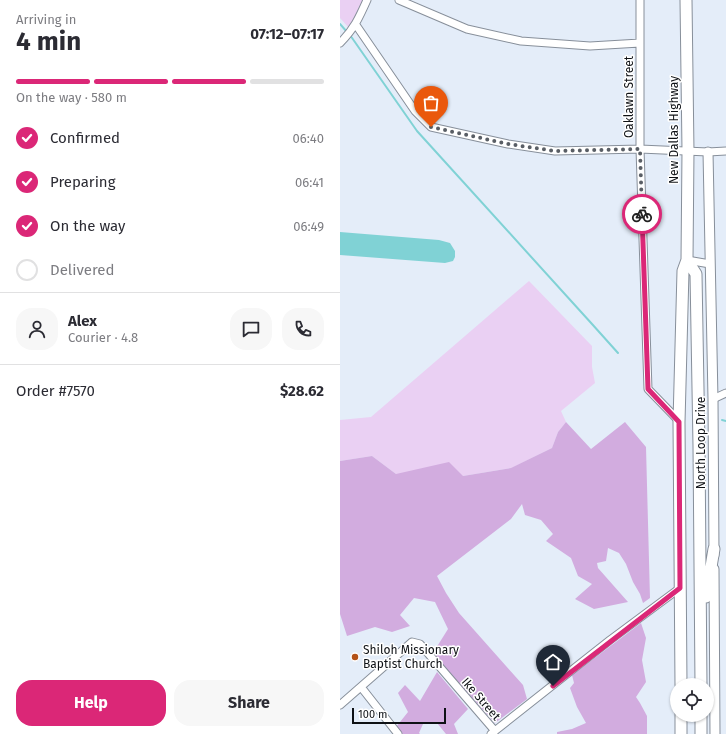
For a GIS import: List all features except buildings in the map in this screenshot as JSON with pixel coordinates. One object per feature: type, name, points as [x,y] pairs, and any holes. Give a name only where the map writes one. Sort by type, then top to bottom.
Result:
[{"type":"main road","name":"New Dallas Highway","points":[[680,359],[683,271],[687,260],[688,151],[686,0]]},
{"type":"main road","name":"New Dallas Highway","points":[[687,260],[696,274],[701,623]]},
{"type":"main road","name":"North Loop Drive","points":[[680,359],[681,678]]},
{"type":"main road","points":[[701,678],[701,623],[714,549]]},
{"type":"main road","points":[[681,722],[681,734]]},
{"type":"main road","points":[[701,722],[701,734]]},
{"type":"street","points":[[340,43],[346,38],[354,27],[367,0]]},
{"type":"street","points":[[399,0],[467,29],[521,41],[590,46],[640,43]]},
{"type":"street","name":"Oaklawn Street","points":[[640,0],[640,149],[648,389],[679,422]]},
{"type":"street","points":[[354,27],[415,111],[431,127],[508,144],[555,151],[640,149],[708,152],[726,151]]},
{"type":"street","name":"North Loop Drive","points":[[708,152],[714,444],[715,734]]},
{"type":"street","points":[[687,260],[710,264]]},
{"type":"street","points":[[713,399],[726,393]]},
{"type":"street","points":[[699,446],[714,444]]},
{"type":"street","points":[[493,732],[610,640],[680,588]]},
{"type":"street","name":"Ike Street","points":[[361,687],[412,642],[420,644],[493,732]]},
{"type":"street","points":[[340,705],[361,687],[398,734]]},
{"type":"shaded area","points":[[340,0],[363,0],[349,28],[340,18]]},
{"type":"shaded area","points":[[529,281],[592,346],[592,367],[595,383],[561,411],[566,422],[558,432],[552,448],[512,468],[463,476],[396,474],[372,456],[340,461],[340,420],[371,417]]},
{"type":"shaded area","points":[[566,422],[591,449],[625,422],[646,447],[650,598],[643,603],[626,564],[619,553],[608,548],[606,561],[597,563],[598,568],[628,602],[594,609],[575,599],[592,584],[578,576],[571,558],[546,541],[553,534],[541,520],[525,515],[522,504],[511,519],[437,576],[459,613],[523,685],[527,699],[495,723],[434,656],[432,649],[438,645],[448,629],[435,602],[414,598],[400,615],[410,626],[392,632],[375,627],[347,636],[340,614],[340,461],[372,456],[396,474],[449,462],[463,476],[511,468],[552,448],[558,432]]},
{"type":"shaded area","points":[[641,623],[646,638],[642,660],[646,682],[636,697],[647,716],[647,734],[557,734],[557,732],[572,729],[586,723],[577,707],[570,688],[574,683],[572,675]]},
{"type":"shaded area","points":[[437,672],[468,709],[454,724],[458,734],[446,734],[437,723],[423,724],[419,733],[420,734],[402,734],[396,727],[408,712],[398,693],[405,685],[420,701]]},
{"type":"water","points":[[340,232],[439,240],[450,243],[455,251],[455,257],[453,261],[445,263],[340,255]]},
{"type":"waterway","points":[[340,24],[347,32]]},
{"type":"waterway","points":[[350,35],[417,131],[618,353]]},
{"type":"waterway","points":[[722,420],[726,421]]},
{"type":"way so far","points":[[431,127],[508,144],[555,151],[640,149],[642,214]]},
{"type":"place","name":"Shiloh Missionary Baptist Church","points":[[355,657]]},
{"type":"route","points":[[553,686],[610,640],[680,588],[679,422],[648,389],[642,214]]}]
